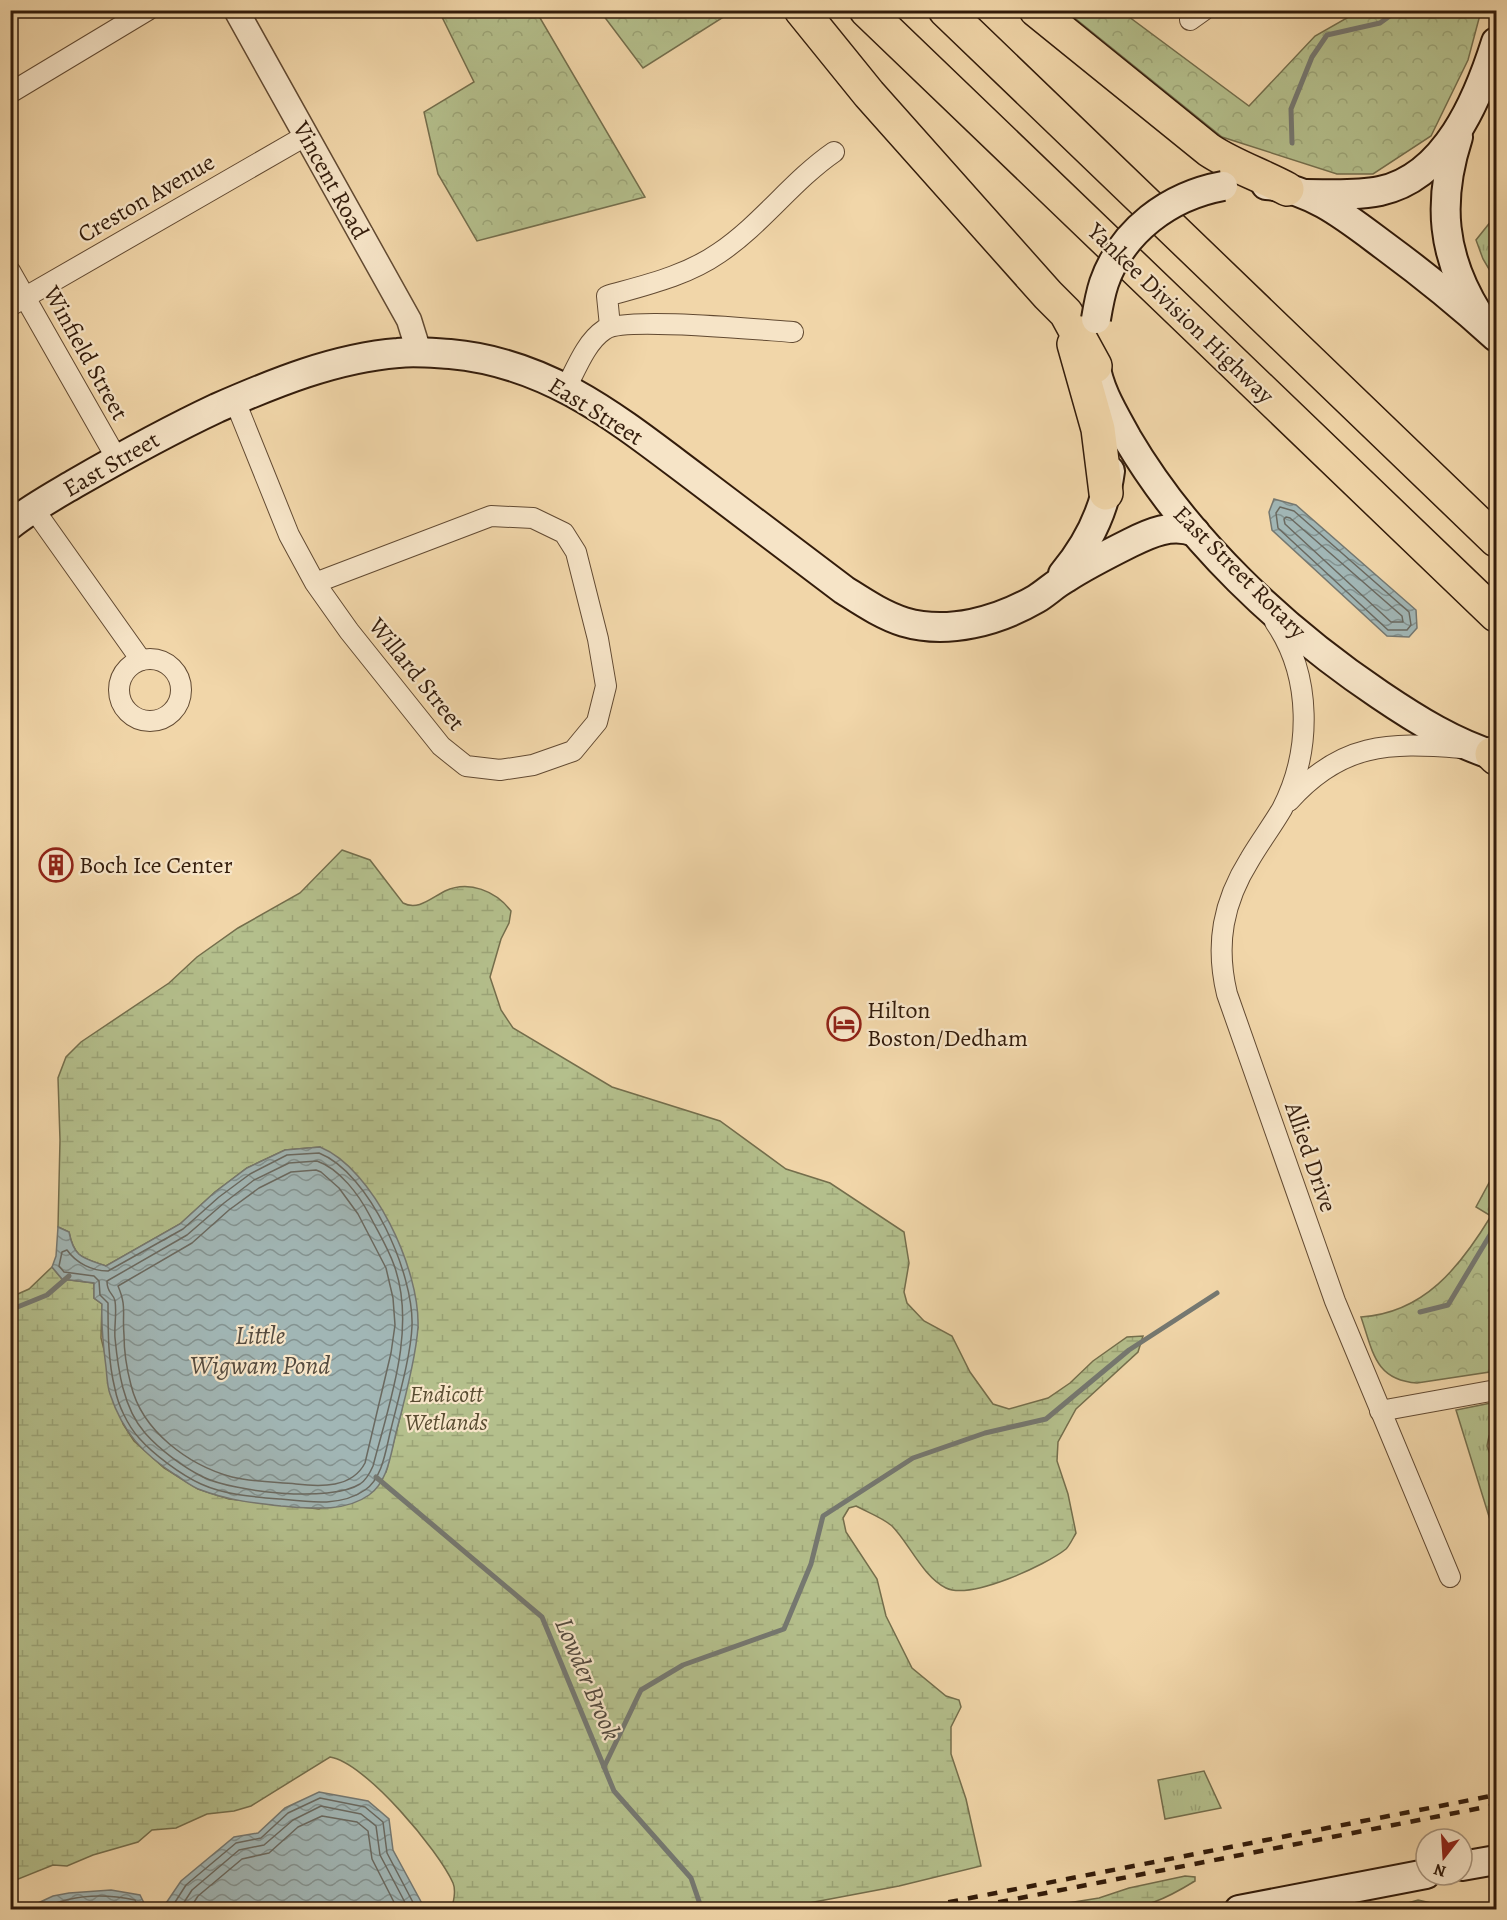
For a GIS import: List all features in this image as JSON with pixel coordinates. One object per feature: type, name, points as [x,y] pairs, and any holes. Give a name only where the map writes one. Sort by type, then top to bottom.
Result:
[{"type":"highway","points":[[801,10],[869,94],[1066,313],[1097,374]]},
{"type":"highway","name":"Yankee Division Highway","points":[[866,10],[1497,615]]},
{"type":"highway","points":[[945,10],[1497,540]]},
{"type":"highway","points":[[1036,10],[1209,150],[1223,159],[1296,192]]},
{"type":"highway","points":[[1048,295],[1068,330],[1077,354],[1098,429],[1106,493]]},
{"type":"main road","points":[[1296,192],[1365,194],[1396,186],[1414,176],[1447,146],[1463,121],[1481,84],[1497,42]]},
{"type":"main road","points":[[1463,121],[1445,188],[1446,224],[1459,276],[1469,299],[1492,333]]},
{"type":"main road","name":"East Street Rotary","points":[[1490,754],[1453,740],[1357,680],[1311,644],[1248,586],[1195,532],[1164,493],[1116,418],[1097,374],[1096,319],[1104,282],[1119,252],[1132,235],[1159,211],[1199,191],[1222,186],[1269,185],[1296,192],[1328,206],[1424,276],[1492,333]]},
{"type":"main road","name":"East Street","points":[[10,525],[33,508],[117,459],[235,400],[340,362],[371,356],[420,352],[494,361],[521,368],[566,388],[608,413],[844,590],[888,615],[906,622],[924,625],[966,625],[1016,610],[1038,598],[1086,565],[1142,537],[1174,528],[1185,528],[1195,532]]},
{"type":"main road","name":"East Street","points":[[1052,587],[1080,554],[1099,516],[1106,493],[1110,468],[1110,435],[1097,374]]},
{"type":"main road","points":[[1474,1864],[1497,1860]]},
{"type":"main road","points":[[1239,1910],[1414,1876]]},
{"type":"street","points":[[10,93],[148,10]]},
{"type":"street","name":"Vincent Road","points":[[236,10],[409,320],[420,352]]},
{"type":"street","name":"Creston Avenue","points":[[18,301],[307,135]]},
{"type":"street","points":[[610,326],[607,296],[693,269],[719,253],[764,215],[800,178],[834,152]]},
{"type":"street","name":"Winfield Street","points":[[10,271],[18,301],[117,459]]},
{"type":"street","points":[[566,388],[595,338],[610,326],[636,323],[793,332]]},
{"type":"street","name":"Willard Street","points":[[235,400],[289,536],[315,583],[349,631],[441,746],[466,766],[501,770],[533,765],[573,751],[597,722],[606,686],[598,639],[576,552],[564,533],[533,518],[491,516],[315,583]]},
{"type":"street","points":[[33,508],[141,660]]},
{"type":"street","name":"Allied Drive","points":[[1248,586],[1283,633],[1293,654],[1301,686],[1304,717],[1302,744],[1293,782],[1281,810]]},
{"type":"street","name":"Allied Drive","points":[[1450,1577],[1335,1300],[1227,994],[1221,971],[1221,945],[1224,920],[1233,891],[1246,865],[1281,810],[1302,786],[1318,773],[1354,754],[1373,748],[1427,745],[1490,754]]},
{"type":"street","points":[[1380,1411],[1497,1390]]},
{"type":"green space","points":[[439,11],[536,11],[645,197],[477,241],[438,174],[424,112],[474,82]]},
{"type":"green space","points":[[600,11],[733,11],[643,68]]},
{"type":"green space","points":[[1066,11],[1121,11],[1249,106],[1315,36],[1359,11],[1481,11],[1468,60],[1431,136],[1373,174],[1337,174],[1222,137]]},
{"type":"green space","points":[[1496,215],[1496,281],[1483,259],[1476,240]]},
{"type":"green space","name":"Endicott Wetlands","points":[[342,850],[370,860],[403,903],[409,905],[419,905],[445,891],[463,887],[481,889],[505,904],[511,911],[509,923],[501,939],[490,977],[501,1010],[513,1028],[612,1087],[720,1121],[786,1169],[830,1183],[904,1232],[909,1263],[904,1292],[907,1303],[924,1321],[952,1336],[970,1372],[993,1404],[1009,1409],[1048,1398],[1127,1337],[1143,1336],[1138,1352],[1076,1409],[1058,1442],[1057,1461],[1068,1494],[1076,1533],[1067,1547],[1056,1556],[1026,1572],[990,1585],[958,1590],[946,1588],[930,1576],[898,1533],[884,1520],[856,1506],[849,1508],[843,1518],[846,1532],[877,1579],[886,1616],[912,1668],[946,1696],[959,1700],[961,1707],[951,1727],[951,1754],[966,1799],[981,1866],[899,1886],[777,1909],[450,1909],[454,1897],[453,1883],[417,1830],[362,1774],[330,1757],[251,1806],[234,1811],[207,1814],[176,1828],[152,1830],[138,1842],[93,1855],[67,1866],[53,1865],[11,1882],[11,1297],[29,1289],[52,1267],[62,1279],[94,1283],[94,1298],[102,1304],[101,1338],[123,1424],[134,1441],[164,1468],[198,1489],[229,1499],[319,1509],[386,1472],[401,1413],[418,1327],[320,1147],[285,1150],[247,1168],[215,1192],[180,1224],[106,1266],[81,1256],[71,1241],[69,1232],[58,1227],[60,1140],[58,1078],[66,1057],[81,1042],[169,983],[197,957],[238,928],[300,893]]},
{"type":"green space","points":[[1489,1183],[1496,1185],[1496,1371],[1417,1383],[1403,1381],[1392,1376],[1378,1362],[1361,1317],[1383,1314],[1404,1307],[1422,1297],[1453,1269],[1491,1216],[1476,1207]]},
{"type":"green space","points":[[1496,1402],[1496,1426],[1489,1436],[1487,1446],[1496,1470],[1496,1539],[1456,1410]]},
{"type":"green space","points":[[1204,1771],[1221,1808],[1165,1819],[1158,1780]]},
{"type":"green space","points":[[1185,1876],[1195,1877],[1195,1881],[1164,1898],[1139,1906],[1109,1911],[1030,1909],[1099,1898],[1129,1888]]},
{"type":"green space","points":[[1418,1900],[1436,1904],[1436,1909],[1395,1909],[1401,1905]]},
{"type":"water","points":[[1274,499],[1296,505],[1416,610],[1417,628],[1409,637],[1387,636],[1272,530],[1269,512]]},
{"type":"water","name":"Little Wigwam Pond","points":[[320,1147],[340,1159],[358,1176],[375,1199],[402,1251],[417,1304],[417,1339],[410,1378],[385,1474],[376,1489],[359,1501],[349,1505],[326,1508],[240,1501],[198,1489],[165,1468],[144,1451],[121,1420],[108,1388],[102,1304],[94,1298],[94,1283],[62,1279],[52,1267],[56,1256],[58,1227],[69,1232],[74,1247],[81,1256],[106,1266],[180,1224],[215,1192],[247,1168],[285,1150]]},
{"type":"water","points":[[319,1792],[368,1801],[389,1819],[393,1850],[425,1909],[162,1909],[181,1881],[234,1837],[258,1833],[285,1808]]},
{"type":"water","points":[[111,1890],[140,1895],[147,1909],[25,1909],[53,1896]]},
{"type":"waterway","points":[[1292,143],[1291,109],[1312,57],[1327,35],[1380,23],[1398,10]]},
{"type":"waterway","points":[[1420,1312],[1448,1305],[1496,1225]]},
{"type":"waterway","points":[[10,1310],[47,1295],[69,1276]]},
{"type":"waterway","points":[[604,1767],[641,1690],[683,1665],[784,1629],[811,1564],[823,1516],[913,1458],[985,1433],[1046,1419],[1129,1350],[1217,1293]]},
{"type":"waterway","name":"Lowder Brook","points":[[376,1477],[542,1617],[614,1791],[691,1878],[702,1910]]},
{"type":"railway","points":[[909,1910],[1496,1795]]},
{"type":"railway","points":[[959,1910],[1496,1805]]},
{"type":"place","name":"Boch Ice Center","points":[[56,865]]},
{"type":"place","name":"Hilton Boston/Dedham","points":[[844,1024]]}]
